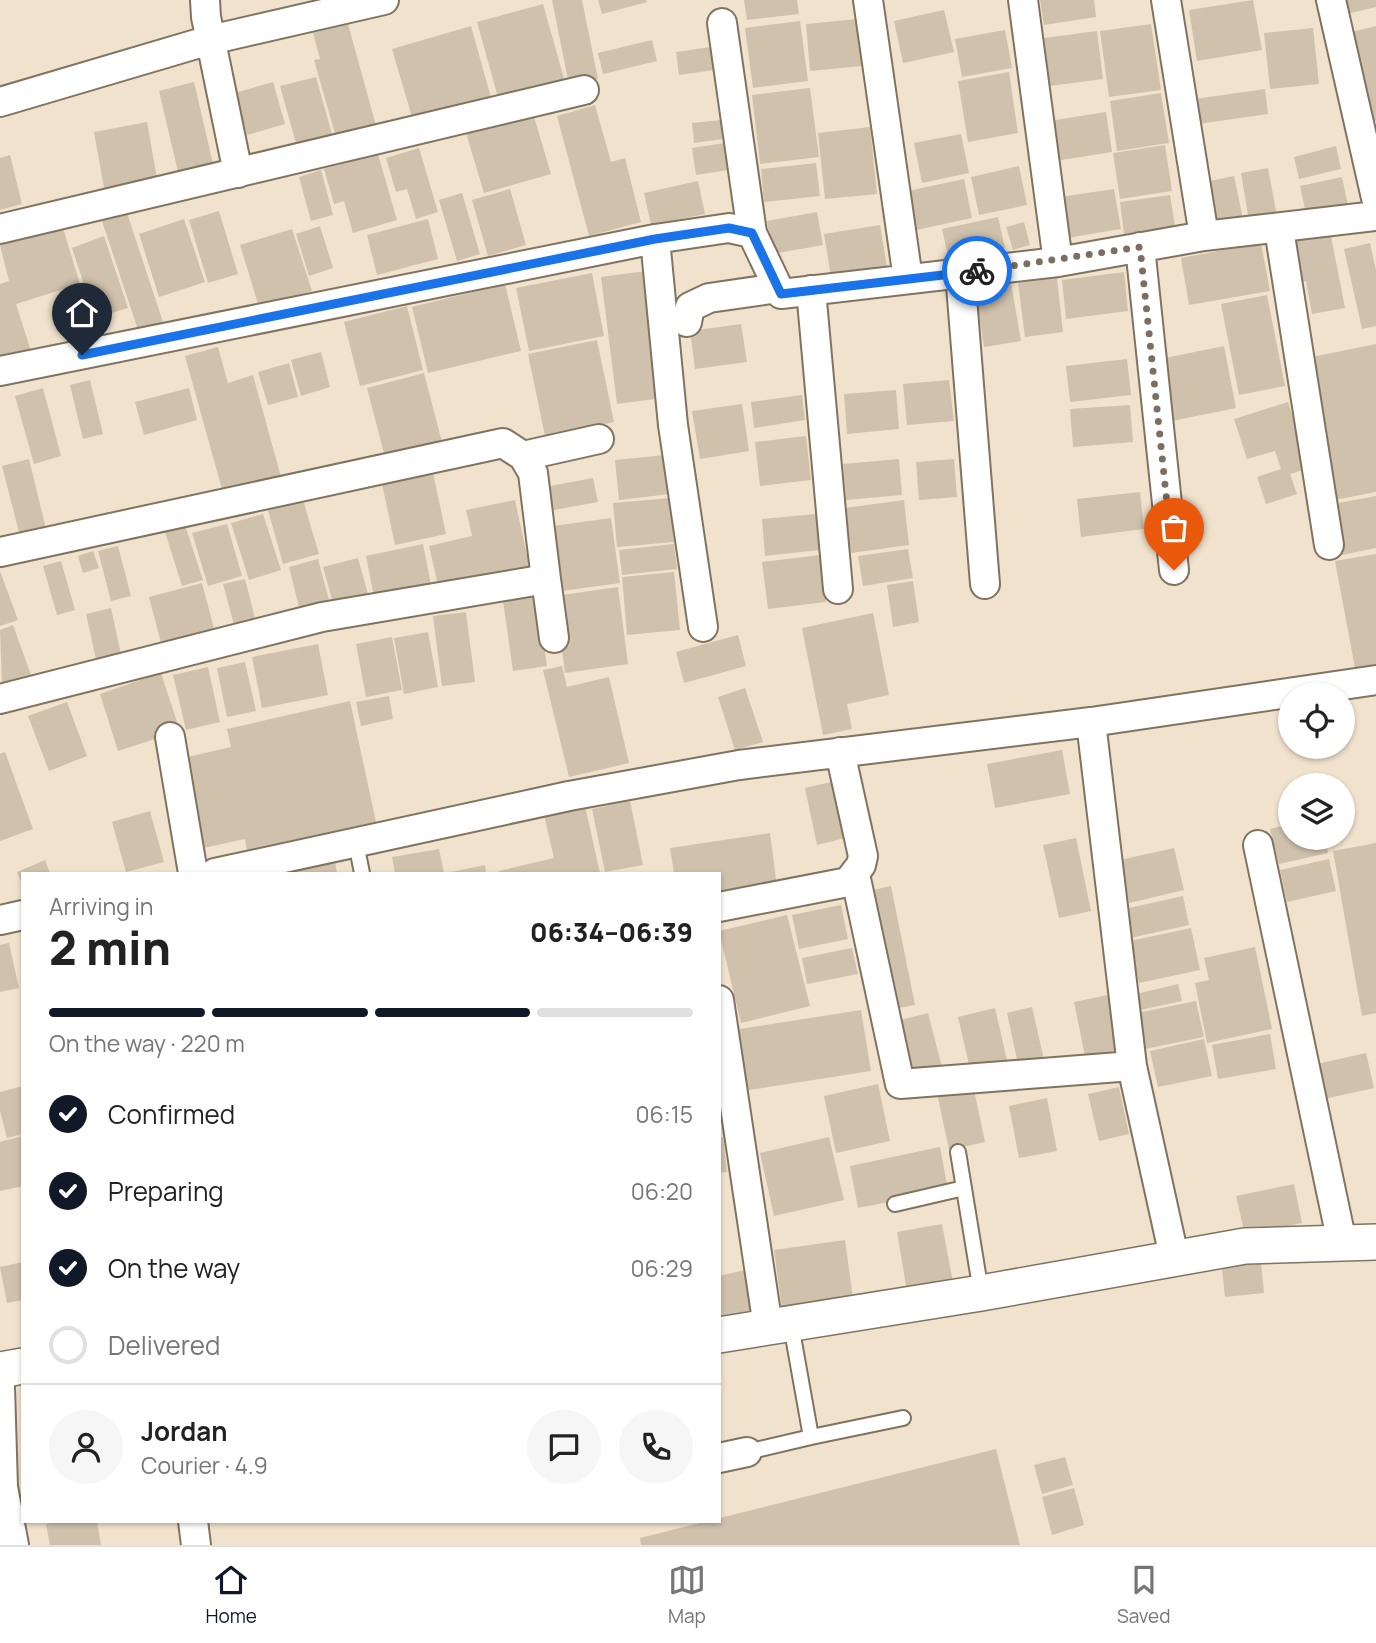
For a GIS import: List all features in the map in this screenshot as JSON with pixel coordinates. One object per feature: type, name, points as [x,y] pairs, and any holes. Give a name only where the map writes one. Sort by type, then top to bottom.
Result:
[{"type":"street","points":[[205,0],[210,40],[238,173]]},
{"type":"street","points":[[0,102],[210,40],[384,0]]},
{"type":"street","points":[[868,0],[908,279]]},
{"type":"street","points":[[1023,0],[1058,262]]},
{"type":"street","points":[[1166,0],[1204,236]]},
{"type":"street","points":[[1331,0],[1376,198]]},
{"type":"street","points":[[722,23],[752,233],[781,294],[1058,262],[1204,236],[1376,216]]},
{"type":"street","points":[[0,229],[584,90]]},
{"type":"street","points":[[0,371],[655,239],[729,228],[752,233]]},
{"type":"street","points":[[1279,229],[1329,545]]},
{"type":"street","points":[[655,239],[673,425],[702,627]]},
{"type":"street","points":[[1140,247],[1174,570]]},
{"type":"street","points":[[960,273],[985,584]]},
{"type":"street","points":[[687,322],[690,307],[709,298],[778,288]]},
{"type":"street","points":[[811,290],[838,589]]},
{"type":"street","points":[[523,456],[599,439]]},
{"type":"street","points":[[0,552],[503,443],[523,456],[533,473],[554,638]]},
{"type":"street","points":[[0,699],[322,617],[546,579]]},
{"type":"street","points":[[220,872],[569,796],[739,765],[1091,722],[1376,680]]},
{"type":"street","points":[[1091,722],[1132,1066],[1175,1261]]},
{"type":"street","points":[[170,737],[193,872]]},
{"type":"street","points":[[721,907],[848,882],[855,874],[863,856],[840,752]]},
{"type":"street","points":[[721,1335],[1175,1261],[1245,1247],[1359,1243],[1258,845]]},
{"type":"street","points":[[855,874],[900,1084],[1132,1066]]},
{"type":"street","points":[[0,920],[21,915]]},
{"type":"street","points":[[721,1011],[779,1325]]},
{"type":"street","points":[[0,1370],[21,1366]]},
{"type":"street","points":[[0,1387],[4,1487],[14,1545]]},
{"type":"street","points":[[721,1458],[747,1452]]},
{"type":"street","points":[[193,1523],[196,1545]]},
{"type":"lane","points":[[356,842],[362,872]]},
{"type":"lane","points":[[958,1152],[981,1293]]},
{"type":"lane","points":[[895,1204],[964,1188]]},
{"type":"lane","points":[[779,1325],[811,1437]]},
{"type":"lane","points":[[747,1452],[903,1418]]},
{"type":"building","points":[[552,0],[582,0],[598,79],[569,85]]},
{"type":"building","points":[[598,0],[646,0],[647,2],[602,14]]},
{"type":"building","points":[[744,0],[797,0],[799,14],[747,20]]},
{"type":"building","points":[[1040,0],[1094,0],[1096,17],[1044,25]]},
{"type":"building","points":[[1253,0],[1262,50],[1197,61],[1189,10]]},
{"type":"building","points":[[1340,0],[1376,0],[1376,7],[1343,15]]},
{"type":"building","points":[[543,4],[565,82],[499,101],[477,22]]},
{"type":"building","points":[[944,10],[954,52],[903,63],[894,21]]},
{"type":"building","points":[[858,19],[862,66],[810,71],[806,24]]},
{"type":"building","points":[[800,21],[808,81],[753,88],[745,28]]},
{"type":"building","points":[[348,24],[377,129],[337,141],[314,60],[320,59],[313,33]]},
{"type":"building","points":[[1151,24],[1161,90],[1109,97],[1100,31]]},
{"type":"building","points":[[471,26],[492,101],[414,124],[392,49]]},
{"type":"building","points":[[1376,26],[1376,121],[1365,124],[1343,34]]},
{"type":"building","points":[[1313,28],[1319,84],[1270,89],[1264,33]]},
{"type":"building","points":[[1005,30],[1012,68],[962,77],[955,39]]},
{"type":"building","points":[[1097,31],[1103,79],[1050,86],[1044,38]]},
{"type":"building","points":[[652,40],[657,61],[603,74],[598,53]]},
{"type":"building","points":[[711,47],[714,70],[679,75],[676,52]]},
{"type":"building","points":[[1009,72],[1018,133],[968,142],[958,81]]},
{"type":"building","points":[[316,77],[332,134],[296,143],[280,86]]},
{"type":"building","points":[[194,82],[214,168],[179,176],[159,91]]},
{"type":"building","points":[[273,82],[285,124],[247,135],[235,93]]},
{"type":"building","points":[[810,88],[819,157],[760,164],[752,95]]},
{"type":"building","points":[[1265,89],[1268,114],[1198,124],[1195,99]]},
{"type":"building","points":[[1161,93],[1169,143],[1117,151],[1110,101]]},
{"type":"building","points":[[595,105],[611,162],[625,158],[641,222],[589,236],[557,116]]},
{"type":"building","points":[[1106,112],[1112,152],[1055,161],[1049,121]]},
{"type":"building","points":[[533,113],[551,174],[484,193],[466,133]]},
{"type":"building","points":[[721,120],[724,139],[694,143],[692,123]]},
{"type":"building","points":[[147,122],[158,184],[105,193],[94,132]]},
{"type":"building","points":[[870,127],[877,194],[825,199],[818,133]]},
{"type":"building","points":[[961,134],[969,173],[922,183],[914,143]]},
{"type":"building","points":[[731,142],[735,169],[696,175],[692,148]]},
{"type":"building","points":[[1165,145],[1172,191],[1120,199],[1113,153]]},
{"type":"building","points":[[1336,146],[1341,169],[1299,179],[1294,157]]},
{"type":"building","points":[[419,148],[438,212],[416,219],[407,189],[396,192],[386,158]]},
{"type":"building","points":[[378,154],[397,220],[353,233],[344,201],[334,204],[324,169]]},
{"type":"building","points":[[10,155],[22,204],[0,210],[0,158]]},
{"type":"building","points":[[816,163],[820,196],[764,202],[761,169]]},
{"type":"building","points":[[1019,166],[1027,205],[979,215],[971,177]]},
{"type":"building","points":[[1268,168],[1277,216],[1249,221],[1241,173]]},
{"type":"building","points":[[321,170],[333,215],[311,221],[299,177]]},
{"type":"building","points":[[1234,176],[1243,219],[1214,225],[1205,182]]},
{"type":"building","points":[[1342,177],[1348,205],[1306,214],[1300,186]]},
{"type":"building","points":[[964,179],[972,218],[916,230],[908,191]]},
{"type":"building","points":[[698,181],[705,214],[651,225],[644,193]]},
{"type":"building","points":[[510,189],[526,245],[488,256],[472,200]]},
{"type":"building","points":[[1114,189],[1121,229],[1067,238],[1060,197]]},
{"type":"building","points":[[462,193],[480,254],[457,261],[439,200]]},
{"type":"building","points":[[1170,195],[1175,226],[1124,234],[1120,202]]},
{"type":"building","points":[[126,210],[165,328],[140,336],[101,218]]},
{"type":"building","points":[[219,211],[238,274],[208,283],[189,220]]},
{"type":"building","points":[[817,212],[823,245],[772,254],[767,221]]},
{"type":"building","points":[[998,217],[1005,248],[949,260],[942,229]]},
{"type":"building","points":[[184,219],[205,282],[159,297],[139,234]]},
{"type":"building","points":[[428,219],[438,259],[377,275],[367,235]]},
{"type":"building","points":[[1024,222],[1030,245],[1013,250],[1006,227]]},
{"type":"building","points":[[62,225],[80,284],[16,304],[31,351],[0,361],[0,284],[9,281],[0,245]]},
{"type":"building","points":[[880,225],[887,267],[831,277],[824,234]]},
{"type":"building","points":[[320,226],[333,268],[309,276],[296,234]]},
{"type":"building","points":[[292,229],[312,291],[259,307],[240,245]]},
{"type":"building","points":[[1330,231],[1345,308],[1312,314],[1306,281],[1296,283],[1288,239]]},
{"type":"building","points":[[104,236],[128,308],[95,318],[72,248]]},
{"type":"building","points":[[1261,243],[1270,291],[1189,305],[1181,258]]},
{"type":"building","points":[[1370,243],[1376,270],[1376,326],[1362,329],[1344,249]]},
{"type":"building","points":[[646,271],[662,398],[617,404],[601,277]]},
{"type":"building","points":[[1124,272],[1128,311],[1066,319],[1062,280]]},
{"type":"building","points":[[592,273],[604,336],[529,351],[516,288]]},
{"type":"building","points":[[1057,278],[1063,332],[1025,337],[1018,283]]},
{"type":"building","points":[[1011,283],[1021,341],[984,347],[975,289]]},
{"type":"building","points":[[505,284],[521,351],[428,373],[412,307]]},
{"type":"building","points":[[1267,295],[1285,386],[1239,395],[1221,304]]},
{"type":"building","points":[[407,306],[423,370],[360,386],[344,322]]},
{"type":"building","points":[[741,324],[747,362],[695,369],[690,331]]},
{"type":"building","points":[[597,340],[614,422],[545,436],[528,354]]},
{"type":"building","points":[[1376,344],[1376,492],[1335,500],[1307,358]]},
{"type":"building","points":[[1224,346],[1236,408],[1172,421],[1160,359]]},
{"type":"building","points":[[218,347],[228,383],[253,375],[281,477],[223,493],[185,356]]},
{"type":"building","points":[[321,352],[330,387],[301,396],[291,360]]},
{"type":"building","points":[[1127,359],[1131,395],[1070,402],[1066,366]]},
{"type":"building","points":[[289,363],[298,397],[268,405],[258,372]]},
{"type":"building","points":[[424,373],[444,450],[387,465],[367,388]]},
{"type":"building","points":[[90,380],[103,434],[83,439],[70,385]]},
{"type":"building","points":[[949,380],[954,421],[907,425],[903,384]]},
{"type":"building","points":[[43,388],[61,456],[34,464],[15,396]]},
{"type":"building","points":[[189,388],[197,420],[144,435],[135,402]]},
{"type":"building","points":[[896,390],[899,429],[847,434],[844,394]]},
{"type":"building","points":[[802,395],[805,420],[754,428],[751,402]]},
{"type":"building","points":[[1288,402],[1309,468],[1290,474],[1297,494],[1266,504],[1257,477],[1281,469],[1275,451],[1247,459],[1234,419]]},
{"type":"building","points":[[742,404],[749,451],[700,459],[692,411]]},
{"type":"building","points":[[1130,405],[1133,442],[1073,447],[1070,409]]},
{"type":"building","points":[[806,436],[811,480],[760,486],[755,442]]},
{"type":"building","points":[[666,455],[670,494],[619,500],[615,460]]},
{"type":"building","points":[[29,459],[46,529],[20,536],[2,466]]},
{"type":"building","points":[[899,459],[902,495],[846,500],[843,464]]},
{"type":"building","points":[[954,459],[957,497],[919,500],[916,462]]},
{"type":"building","points":[[433,473],[446,534],[395,545],[382,484]]},
{"type":"building","points":[[593,478],[598,502],[543,512],[539,488]]},
{"type":"building","points":[[1140,492],[1144,529],[1081,537],[1077,499]]},
{"type":"building","points":[[1376,496],[1376,548],[1342,555],[1333,504]]},
{"type":"building","points":[[670,498],[674,542],[617,547],[613,503]]},
{"type":"building","points":[[303,500],[319,554],[283,564],[268,510]]},
{"type":"building","points":[[515,500],[531,574],[440,594],[429,546],[472,536],[466,510]]},
{"type":"building","points":[[904,500],[909,545],[851,553],[845,508]]},
{"type":"building","points":[[263,514],[281,570],[249,580],[231,523]]},
{"type":"building","points":[[816,514],[819,550],[765,556],[762,519]]},
{"type":"building","points":[[611,518],[620,583],[555,592],[546,527]]},
{"type":"building","points":[[227,524],[242,576],[208,586],[192,533]]},
{"type":"building","points":[[185,525],[203,580],[182,586],[165,532]]},
{"type":"building","points":[[423,544],[433,595],[376,607],[366,556]]},
{"type":"building","points":[[674,544],[677,569],[622,575],[619,550]]},
{"type":"building","points":[[118,546],[131,596],[111,601],[98,551]]},
{"type":"building","points":[[908,549],[913,578],[863,586],[858,556]]},
{"type":"building","points":[[93,551],[99,568],[83,573],[78,556]]},
{"type":"building","points":[[1376,554],[1376,664],[1355,668],[1335,561]]},
{"type":"building","points":[[820,555],[826,602],[768,609],[762,562]]},
{"type":"building","points":[[358,558],[371,605],[336,614],[323,567]]},
{"type":"building","points":[[318,559],[332,611],[302,619],[289,567]]},
{"type":"building","points":[[61,561],[75,610],[57,615],[43,566]]},
{"type":"building","points":[[0,571],[18,620],[0,626]]},
{"type":"building","points":[[674,572],[680,630],[627,635],[622,577]]},
{"type":"building","points":[[245,579],[258,630],[237,636],[223,584]]},
{"type":"building","points":[[913,581],[919,622],[893,627],[887,585]]},
{"type":"building","points":[[202,583],[217,640],[164,654],[149,597]]},
{"type":"building","points":[[618,587],[628,664],[565,673],[555,596]]},
{"type":"building","points":[[537,596],[547,666],[513,671],[503,601]]},
{"type":"building","points":[[111,608],[122,659],[97,664],[86,614]]},
{"type":"building","points":[[466,612],[475,682],[442,686],[433,616]]},
{"type":"building","points":[[873,613],[889,695],[847,704],[852,729],[823,735],[802,628]]},
{"type":"building","points":[[13,625],[31,675],[2,685],[0,630]]},
{"type":"building","points":[[428,632],[438,687],[404,694],[394,638]]},
{"type":"building","points":[[738,635],[746,666],[684,683],[676,652]]},
{"type":"building","points":[[392,637],[402,690],[366,697],[356,644]]},
{"type":"building","points":[[318,644],[328,695],[262,708],[252,657]]},
{"type":"building","points":[[245,662],[256,711],[227,717],[217,668]]},
{"type":"building","points":[[562,666],[567,687],[609,677],[629,763],[569,777],[543,670]]},
{"type":"building","points":[[208,667],[220,722],[186,730],[173,675]]},
{"type":"building","points":[[161,673],[180,731],[118,751],[100,694]]},
{"type":"building","points":[[745,688],[763,742],[735,750],[718,697]]},
{"type":"building","points":[[389,696],[393,719],[361,726],[356,702]]},
{"type":"building","points":[[350,701],[376,822],[247,851],[245,839],[199,849],[179,759],[231,747],[227,729]]},
{"type":"building","points":[[67,702],[87,756],[49,771],[28,716]]},
{"type":"building","points":[[1062,750],[1070,794],[995,808],[987,764]]},
{"type":"building","points":[[5,752],[33,829],[0,841],[0,754]]},
{"type":"building","points":[[831,782],[845,838],[817,845],[805,788]]},
{"type":"building","points":[[630,801],[643,865],[605,872],[592,809]]},
{"type":"building","points":[[585,806],[600,872],[499,872],[554,858],[544,815]]},
{"type":"building","points":[[150,811],[164,862],[126,872],[112,822]]},
{"type":"building","points":[[1278,827],[1278,850],[1327,850],[1328,853],[1279,864],[1270,829]]},
{"type":"building","points":[[770,833],[777,887],[721,896],[721,872],[674,872],[670,848]]},
{"type":"building","points":[[1076,838],[1091,911],[1059,918],[1043,845]]},
{"type":"building","points":[[1376,843],[1376,1013],[1362,1016],[1333,851],[1355,850],[1355,847]]},
{"type":"building","points":[[1174,848],[1184,890],[1129,903],[1120,860]]},
{"type":"building","points":[[439,849],[444,872],[395,872],[392,857]]},
{"type":"building","points":[[334,856],[337,872],[280,872],[279,866]]},
{"type":"building","points":[[1329,859],[1336,891],[1287,902],[1280,870]]},
{"type":"building","points":[[45,860],[50,872],[21,872],[21,881],[17,872]]},
{"type":"building","points":[[485,865],[486,872],[451,872]]},
{"type":"building","points":[[891,886],[915,1005],[888,1010],[864,892]]},
{"type":"building","points":[[1183,896],[1189,925],[1130,938],[1124,909]]},
{"type":"building","points":[[841,905],[848,939],[799,949],[792,915]]},
{"type":"building","points":[[787,915],[810,1006],[741,1023],[721,931]]},
{"type":"building","points":[[1191,928],[1200,970],[1139,983],[1130,941]]},
{"type":"building","points":[[9,943],[19,988],[0,992],[0,945]]},
{"type":"building","points":[[1255,947],[1272,1029],[1207,1043],[1195,983],[1209,980],[1204,958]]},
{"type":"building","points":[[852,948],[858,974],[807,984],[802,958]]},
{"type":"building","points":[[1178,984],[1182,1001],[1140,1010],[1136,994]]},
{"type":"building","points":[[1108,995],[1120,1059],[1087,1066],[1074,1002]]},
{"type":"building","points":[[1196,1001],[1204,1037],[1145,1049],[1137,1013]]},
{"type":"building","points":[[1032,1007],[1045,1064],[1019,1069],[1007,1013]]},
{"type":"building","points":[[995,1008],[1007,1060],[970,1069],[958,1017]]},
{"type":"building","points":[[861,1010],[871,1071],[743,1091],[734,1030]]},
{"type":"building","points":[[928,1013],[943,1071],[904,1081],[889,1023]]},
{"type":"building","points":[[1270,1034],[1276,1069],[1218,1079],[1212,1045]]},
{"type":"building","points":[[1204,1039],[1212,1076],[1158,1087],[1150,1051]]},
{"type":"building","points":[[1366,1053],[1374,1088],[1315,1101],[1308,1066]]},
{"type":"building","points":[[878,1084],[890,1141],[836,1153],[824,1096]]},
{"type":"building","points":[[973,1085],[985,1142],[949,1150],[937,1093]]},
{"type":"building","points":[[21,1087],[21,1134],[7,1138],[0,1111],[0,1092]]},
{"type":"building","points":[[1119,1087],[1129,1134],[1099,1141],[1088,1094]]},
{"type":"building","points":[[1047,1098],[1057,1151],[1019,1158],[1009,1106]]},
{"type":"building","points":[[21,1137],[21,1186],[0,1191],[0,1142]]},
{"type":"building","points":[[829,1137],[844,1200],[774,1216],[760,1153]]},
{"type":"building","points":[[721,1138],[727,1172],[721,1173]]},
{"type":"building","points":[[940,1147],[948,1190],[858,1208],[850,1166]]},
{"type":"building","points":[[1294,1184],[1302,1223],[1245,1235],[1236,1196]]},
{"type":"building","points":[[942,1224],[954,1288],[908,1297],[897,1232]]},
{"type":"building","points":[[845,1240],[854,1305],[783,1316],[774,1250]]},
{"type":"building","points":[[21,1262],[21,1300],[7,1303],[0,1267]]},
{"type":"building","points":[[1261,1262],[1264,1293],[1225,1297],[1222,1267]]},
{"type":"building","points":[[745,1270],[756,1323],[721,1331],[721,1276]]},
{"type":"building","points":[[996,1449],[1020,1545],[641,1545],[640,1538],[700,1523],[721,1523],[721,1518]]},
{"type":"building","points":[[1065,1457],[1073,1485],[1042,1494],[1034,1465]]},
{"type":"building","points":[[1074,1488],[1084,1525],[1052,1535],[1042,1497]]},
{"type":"building","points":[[97,1523],[101,1545],[50,1545],[46,1524]]},
{"type":"way so far","points":[[977,271],[1058,262],[1140,247],[1174,570]]},
{"type":"route","points":[[82,355],[655,239],[729,228],[752,233],[781,294],[977,271]]}]
